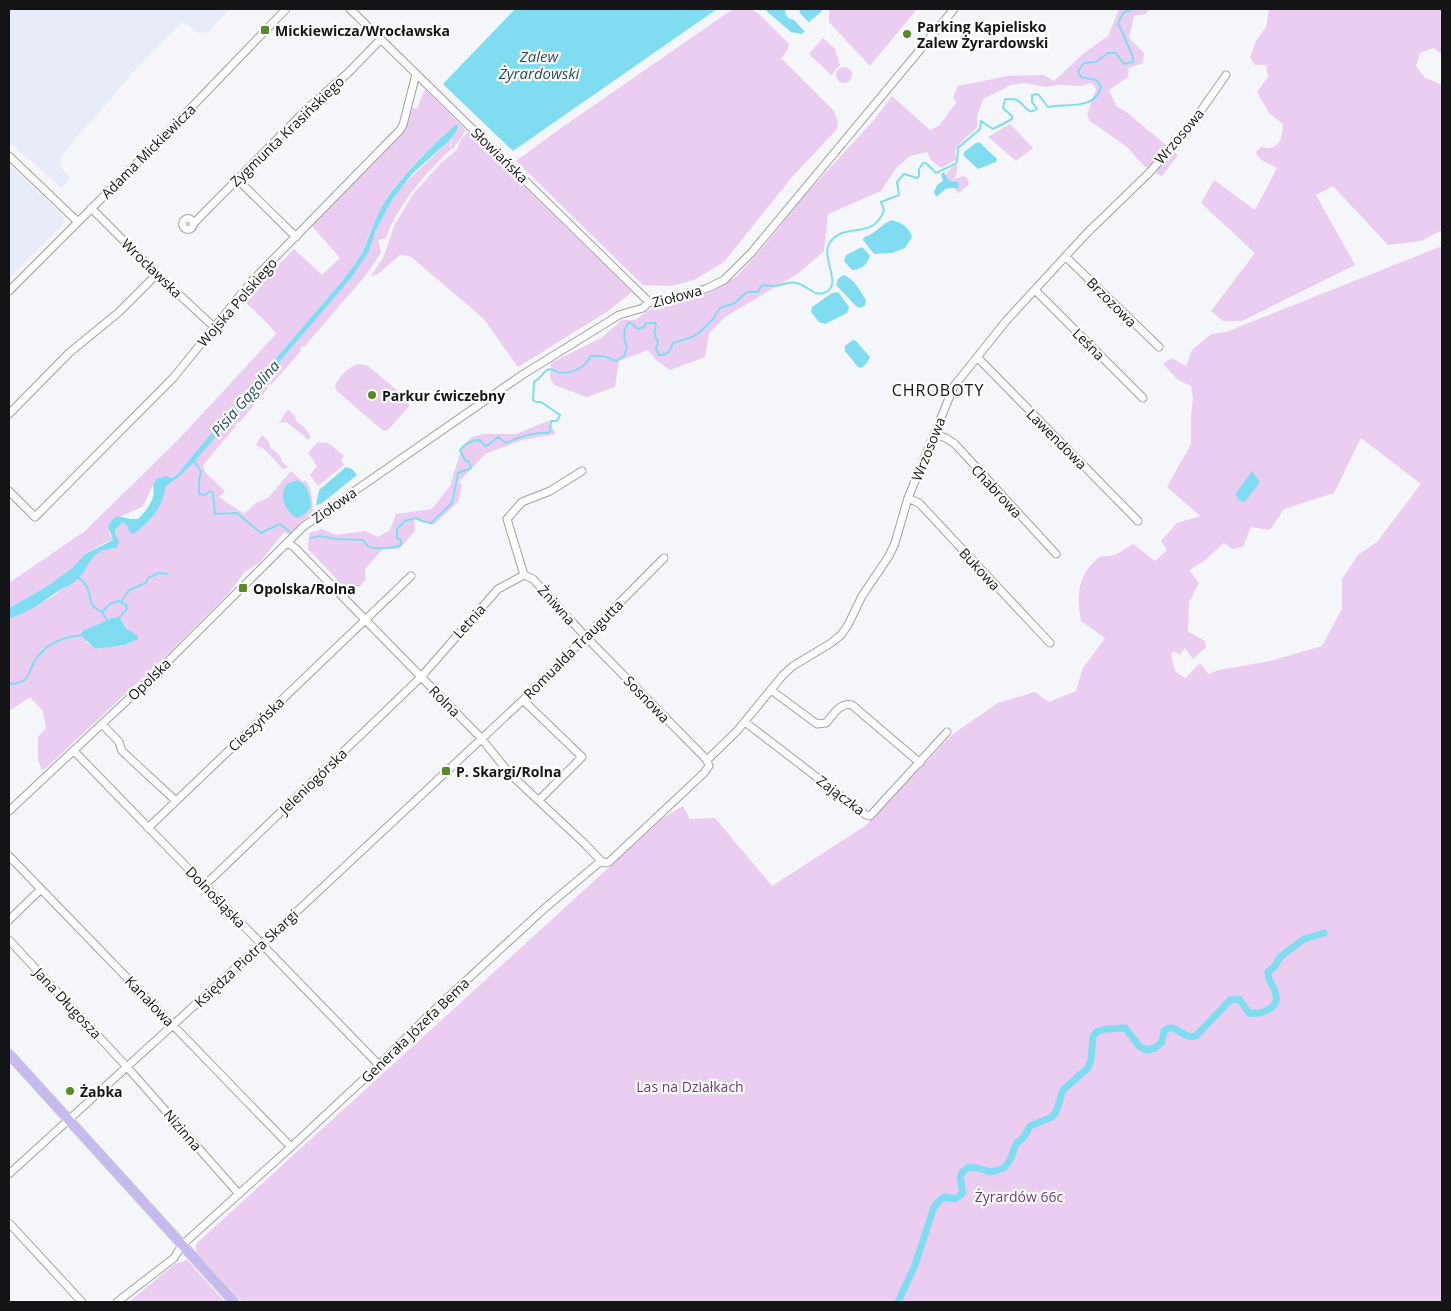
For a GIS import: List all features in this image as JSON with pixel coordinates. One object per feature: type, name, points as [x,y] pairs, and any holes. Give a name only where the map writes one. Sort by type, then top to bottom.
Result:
[{"type":"main road","points":[[9,1054],[234,1302]]},
{"type":"street","name":"Adama Mickiewicza","points":[[9,291],[159,141],[286,9]]},
{"type":"street","name":"Słowiańska","points":[[350,9],[649,302]]},
{"type":"street","name":"Ziołowa","points":[[289,541],[304,526],[522,375],[619,315],[642,308],[649,302],[657,303],[708,288],[724,280],[752,252],[954,9]]},
{"type":"street","name":"Zygmunta Krasińskiego","points":[[193,224],[309,107],[381,39]]},
{"type":"street","name":"Wojska Polskiego","points":[[9,491],[35,517],[174,377],[251,282],[402,128],[416,74]]},
{"type":"street","name":"Wrzosowa","points":[[707,760],[745,722],[770,690],[793,666],[831,643],[848,625],[862,596],[889,556],[895,543],[908,498],[950,394],[976,357],[1006,321],[1087,233],[1148,174],[1188,129],[1226,75]]},
{"type":"street","points":[[9,156],[78,222]]},
{"type":"street","points":[[237,179],[296,237]]},
{"type":"street","name":"Wrocławska","points":[[91,208],[214,328]]},
{"type":"street","name":"Brzozowa","points":[[1066,256],[1158,347]]},
{"type":"street","points":[[9,414],[69,353],[118,312],[157,274]]},
{"type":"street","name":"Leśna","points":[[1035,290],[1143,398]]},
{"type":"street","name":"Lawendowa","points":[[976,357],[1138,521]]},
{"type":"street","name":"Chabrowa","points":[[934,434],[946,438],[955,444],[1056,554]]},
{"type":"street","points":[[524,575],[507,519],[522,502],[550,491],[582,471]]},
{"type":"street","name":"Bukowa","points":[[908,498],[919,503],[1050,643]]},
{"type":"street","name":"Rolna","points":[[289,541],[481,738],[509,773],[601,861]]},
{"type":"street","name":"Opolska","points":[[9,811],[192,638],[289,541]]},
{"type":"street","name":"Romualda Traugutta","points":[[481,738],[523,700],[664,558]]},
{"type":"street","name":"Żniwna","points":[[524,575],[533,579],[586,637]]},
{"type":"street","name":"Letnia","points":[[420,677],[498,589],[524,575]]},
{"type":"street","name":"Cieszyńska","points":[[148,828],[411,576]]},
{"type":"street","name":"Sosnowa","points":[[586,637],[707,760]]},
{"type":"street","name":"Jeleniogórska","points":[[205,885],[420,677]]},
{"type":"street","points":[[770,690],[817,724],[826,723],[842,706],[852,705],[920,763]]},
{"type":"street","points":[[523,700],[582,757],[539,800]]},
{"type":"street","name":"Zajączka","points":[[745,722],[866,816],[873,814],[947,732]]},
{"type":"street","points":[[102,724],[119,742],[122,751],[176,801]]},
{"type":"street","name":"Księdza Piotra Skargi","points":[[9,1174],[262,944],[481,738]]},
{"type":"street","name":"Dolnośląska","points":[[74,751],[379,1065]]},
{"type":"street","name":"Generała Józefa Bema","points":[[117,1302],[174,1258],[182,1245],[291,1147],[379,1065],[431,1013],[545,908],[601,861],[609,862],[704,773],[709,766],[707,760]]},
{"type":"street","name":"Kanałowa","points":[[9,856],[291,1147]]},
{"type":"street","points":[[9,920],[40,890]]},
{"type":"street","name":"Jana Długosza","points":[[9,940],[127,1067]]},
{"type":"street","name":"Nizinna","points":[[127,1067],[238,1194]]},
{"type":"street","points":[[9,1222],[82,1302]]},
{"type":"shaded area","points":[[9,9],[230,9],[208,32],[199,33],[187,24],[181,23],[137,68],[61,156],[60,166],[70,178],[62,188],[9,142]]},
{"type":"shaded area","points":[[9,164],[63,216],[64,223],[9,278]]},
{"type":"green space","points":[[733,9],[751,9],[761,16],[789,44],[788,49],[780,60],[783,60],[833,110],[838,121],[837,129],[792,177],[724,262],[694,280],[671,286],[643,285],[516,161]]},
{"type":"green space","points":[[829,9],[917,9],[870,66],[829,22]]},
{"type":"green space","points":[[1119,9],[1150,9],[1145,14],[1134,16],[1129,38],[1144,53],[1143,63],[1129,68],[1128,77],[1109,90],[1117,107],[1125,111],[1178,155],[1162,176],[1144,166],[1127,147],[1090,121],[1087,115],[1096,89],[1092,83],[1082,86],[1057,85],[1046,87],[1025,83],[1011,85],[983,99],[977,116],[977,128],[955,150],[956,160],[941,168],[931,160],[927,152],[910,156],[897,167],[881,191],[828,214],[824,251],[799,273],[725,317],[709,333],[705,357],[670,370],[656,360],[648,350],[619,361],[615,387],[587,397],[554,385],[550,377],[551,363],[601,338],[622,320],[635,320],[649,310],[710,293],[737,276],[760,251],[804,196],[874,120],[892,96],[930,130],[939,126],[956,103],[953,97],[958,86],[1008,76],[1044,75],[1054,81],[1083,54],[1108,36]]},
{"type":"green space","points":[[1269,9],[1442,9],[1442,54],[1433,48],[1420,53],[1416,66],[1424,77],[1442,85],[1442,230],[1421,241],[1388,245],[1333,186],[1316,195],[1355,265],[1242,321],[1223,321],[1211,311],[1255,253],[1201,203],[1214,180],[1255,210],[1277,168],[1262,160],[1256,152],[1261,147],[1272,147],[1279,143],[1283,124],[1269,113],[1257,92],[1268,77],[1266,65],[1255,65],[1250,57],[1256,41],[1266,27]]},
{"type":"green space","points":[[823,38],[835,49],[840,65],[831,75],[809,54]]},
{"type":"green space","points":[[841,67],[847,67],[852,72],[850,81],[841,83],[836,78],[836,72]]},
{"type":"green space","points":[[425,89],[466,130],[453,149],[450,147],[454,134],[460,128],[456,124],[419,159],[393,189],[379,211],[362,252],[352,269],[178,474],[153,485],[144,504],[140,508],[112,520],[109,533],[113,540],[85,554],[72,568],[46,587],[9,608],[9,583],[85,531],[178,440],[276,334],[244,301],[294,249],[322,275],[340,258],[312,226],[405,130],[411,107],[417,109]]},
{"type":"green space","points":[[1010,124],[1033,148],[1016,161],[988,137]]},
{"type":"green space","points":[[468,132],[632,292],[608,311],[518,367],[483,318],[410,256],[400,255],[378,274],[371,276],[384,256],[394,226],[414,193],[443,161],[457,150],[461,139]]},
{"type":"green space","points":[[452,138],[449,146],[451,149],[413,190],[391,225],[386,238],[378,240],[381,253],[365,276],[304,347],[302,346],[301,351],[271,385],[267,386],[268,388],[239,423],[237,422],[236,426],[203,465],[205,472],[225,491],[219,497],[244,514],[256,503],[268,498],[291,471],[308,484],[312,495],[313,512],[289,535],[284,532],[260,562],[245,572],[227,595],[154,667],[42,770],[38,759],[38,737],[46,728],[43,711],[30,697],[9,711],[9,619],[55,595],[96,554],[106,549],[117,548],[116,531],[123,522],[130,533],[134,534],[146,524],[159,507],[166,486],[180,476],[194,461],[351,278],[392,200],[405,183]],"holes":[[[298,480],[307,487],[310,507],[283,495],[285,487]],[[119,617],[136,640],[125,645],[95,649],[86,642],[87,629]]]},
{"type":"green space","points":[[957,165],[954,179],[964,176],[969,184],[959,193],[953,188],[958,188],[959,184],[953,180],[948,180],[945,175],[953,166]]},
{"type":"green space","name":"Las na Działkach","points":[[1442,246],[1442,1302],[242,1302],[196,1252],[196,1244],[663,818],[683,806],[690,819],[715,818],[772,886],[865,826],[953,734],[998,703],[1035,692],[1049,702],[1076,691],[1083,668],[1105,638],[1081,621],[1079,593],[1080,585],[1087,570],[1101,556],[1114,555],[1133,544],[1155,561],[1167,550],[1161,541],[1177,523],[1200,516],[1167,487],[1191,444],[1193,398],[1191,386],[1178,380],[1163,364],[1172,358],[1186,366],[1192,350],[1211,334],[1226,332]],"holes":[[[1361,438],[1421,484],[1377,542],[1358,555],[1342,579],[1342,609],[1322,646],[1270,661],[1219,670],[1208,674],[1200,663],[1185,678],[1175,671],[1171,654],[1174,651],[1180,655],[1185,648],[1193,659],[1206,647],[1205,641],[1188,632],[1189,602],[1199,583],[1189,570],[1204,561],[1224,543],[1232,549],[1243,547],[1251,527],[1270,530],[1284,509],[1334,493]]]},
{"type":"green space","name":"Parkur ćwiczebny","points":[[358,364],[368,366],[408,399],[409,406],[389,429],[385,431],[337,391],[335,387],[344,373]]},
{"type":"green space","points":[[288,409],[295,416],[296,421],[306,429],[311,437],[308,440],[286,422],[279,423]]},
{"type":"green space","points":[[548,421],[556,434],[522,440],[485,454],[459,482],[462,485],[458,502],[433,525],[414,519],[415,531],[399,549],[383,549],[365,569],[366,579],[360,586],[347,590],[308,549],[309,533],[322,529],[335,535],[365,531],[378,537],[390,530],[396,514],[432,509],[450,486],[462,447],[472,437],[484,434],[516,434]]},
{"type":"green space","points":[[262,435],[288,467],[283,469],[264,449],[256,445]]},
{"type":"green space","points":[[318,442],[327,442],[344,456],[341,460],[344,465],[318,486],[310,475],[317,466],[308,453]]},
{"type":"green space","points":[[187,1260],[225,1302],[129,1302],[175,1264]]},
{"type":"water","name":"Zalew Żyrardowski","points":[[515,9],[717,9],[513,151],[443,84]]},
{"type":"water","points":[[764,9],[822,9],[809,22],[811,26],[802,34],[791,32]]},
{"type":"water","name":"Pisia Gągolina","points":[[456,124],[459,127],[452,138],[412,174],[392,200],[376,230],[368,253],[351,278],[194,462],[180,476],[166,486],[162,501],[151,519],[134,534],[130,533],[123,522],[116,529],[115,534],[119,541],[117,548],[106,549],[99,553],[93,557],[77,580],[37,606],[9,619],[9,608],[46,587],[72,568],[85,554],[113,540],[108,526],[117,516],[138,519],[142,515],[152,499],[153,485],[157,479],[166,476],[171,478],[178,474],[343,280],[363,251],[383,204],[394,188]]},
{"type":"water","points":[[979,142],[997,159],[996,162],[978,169],[964,156],[964,152]]},
{"type":"water","points":[[944,172],[948,180],[958,182],[959,186],[958,188],[949,188],[936,197],[934,192],[937,185],[943,181],[941,174]]},
{"type":"water","points":[[892,220],[905,226],[912,237],[905,248],[892,253],[874,254],[863,240],[864,237]]},
{"type":"water","points":[[862,247],[870,256],[869,259],[864,266],[852,270],[844,261],[846,255]]},
{"type":"water","points":[[843,275],[854,282],[859,289],[866,300],[865,306],[859,308],[856,306],[836,285],[838,279]]},
{"type":"water","points":[[838,292],[849,307],[847,313],[825,324],[819,322],[811,312],[812,307],[832,293]]},
{"type":"water","points":[[853,340],[870,357],[861,368],[845,351],[845,346]]},
{"type":"water","points":[[346,467],[352,469],[357,475],[321,504],[316,505],[319,490]]},
{"type":"water","points":[[1252,471],[1260,482],[1245,502],[1240,501],[1236,493]]},
{"type":"water","points":[[298,480],[307,488],[311,507],[305,514],[297,518],[286,507],[283,493],[287,484]]},
{"type":"water","points":[[119,617],[127,629],[138,636],[138,639],[125,645],[95,649],[81,635],[82,631],[112,618]]},
{"type":"pier","points":[[786,9],[799,9],[800,13],[813,27],[807,34],[794,20],[788,18],[785,13]]},
{"type":"waterway","points":[[311,538],[320,536],[336,539],[363,540],[368,546],[375,548],[389,548],[401,545],[401,540],[397,538],[397,529],[405,521],[416,518],[431,523],[452,503],[458,473],[471,468],[460,450],[462,448],[477,440],[480,440],[485,446],[498,437],[506,443],[527,435],[548,433],[551,421],[557,421],[560,415],[541,402],[533,400],[534,382],[550,369],[559,373],[578,369],[591,356],[603,356],[616,361],[624,356],[627,348],[624,331],[629,322],[638,329],[644,327],[646,323],[655,323],[655,334],[658,342],[656,349],[659,355],[665,355],[673,343],[692,337],[700,332],[713,319],[720,308],[735,303],[747,292],[758,292],[762,285],[774,286],[793,283],[800,284],[813,292],[824,293],[830,289],[832,284],[827,250],[835,237],[842,233],[866,228],[879,220],[884,210],[881,202],[899,195],[897,182],[904,174],[917,178],[923,163],[926,163],[936,173],[955,164],[957,162],[958,148],[980,129],[981,121],[993,129],[1012,119],[1012,116],[1003,108],[1005,99],[1017,100],[1026,109],[1031,111],[1037,109],[1032,102],[1032,95],[1038,94],[1048,107],[1087,103],[1093,99],[1098,94],[1101,86],[1096,80],[1081,77],[1078,71],[1084,63],[1096,62],[1108,53],[1116,53],[1124,64],[1133,62],[1133,57],[1118,23],[1123,13],[1132,9]]},
{"type":"waterway","points":[[193,459],[201,472],[199,494],[205,495],[210,491],[213,493],[215,514],[237,513],[261,533],[280,524],[290,532]]},
{"type":"waterway","points":[[121,602],[129,590],[146,583],[148,578],[159,573],[168,574]]},
{"type":"waterway","points":[[78,577],[87,587],[92,605],[99,611],[103,611],[110,604],[118,601],[126,605],[127,609],[119,618]]},
{"type":"waterway","points":[[102,612],[107,620]]},
{"type":"waterway","points":[[9,684],[19,683],[26,678],[37,657],[48,647],[60,640],[82,635]]},
{"type":"waterway","points":[[898,1302],[915,1265],[934,1207],[944,1197],[955,1199],[963,1193],[960,1177],[963,1171],[968,1168],[974,1167],[991,1172],[1004,1168],[1010,1160],[1016,1144],[1024,1137],[1030,1126],[1052,1117],[1056,1112],[1063,1090],[1088,1068],[1091,1060],[1093,1037],[1096,1032],[1106,1029],[1125,1028],[1140,1047],[1147,1050],[1155,1048],[1162,1042],[1164,1031],[1168,1029],[1176,1029],[1187,1036],[1196,1036],[1230,1000],[1239,999],[1249,1013],[1268,1010],[1275,1004],[1276,1000],[1268,972],[1275,966],[1280,957],[1304,939],[1324,933]]},
{"type":"place","name":"Mickiewicza/Wrocławska","points":[[265,30]]},
{"type":"place","name":"Parking Kąpielisko Zalew Żyrardowski","points":[[907,34]]},
{"type":"place","name":"Parkur ćwiczebny","points":[[372,395]]},
{"type":"place","name":"Opolska/Rolna","points":[[243,588]]},
{"type":"place","name":"P. Skargi/Rolna","points":[[446,771]]},
{"type":"place","name":"Żabka","points":[[70,1091]]},
{"type":"district","name":"CHROBOTY","points":[[938,390]]},
{"type":"park label","name":"Żyrardów 66c","points":[[1019,1196]]}]
